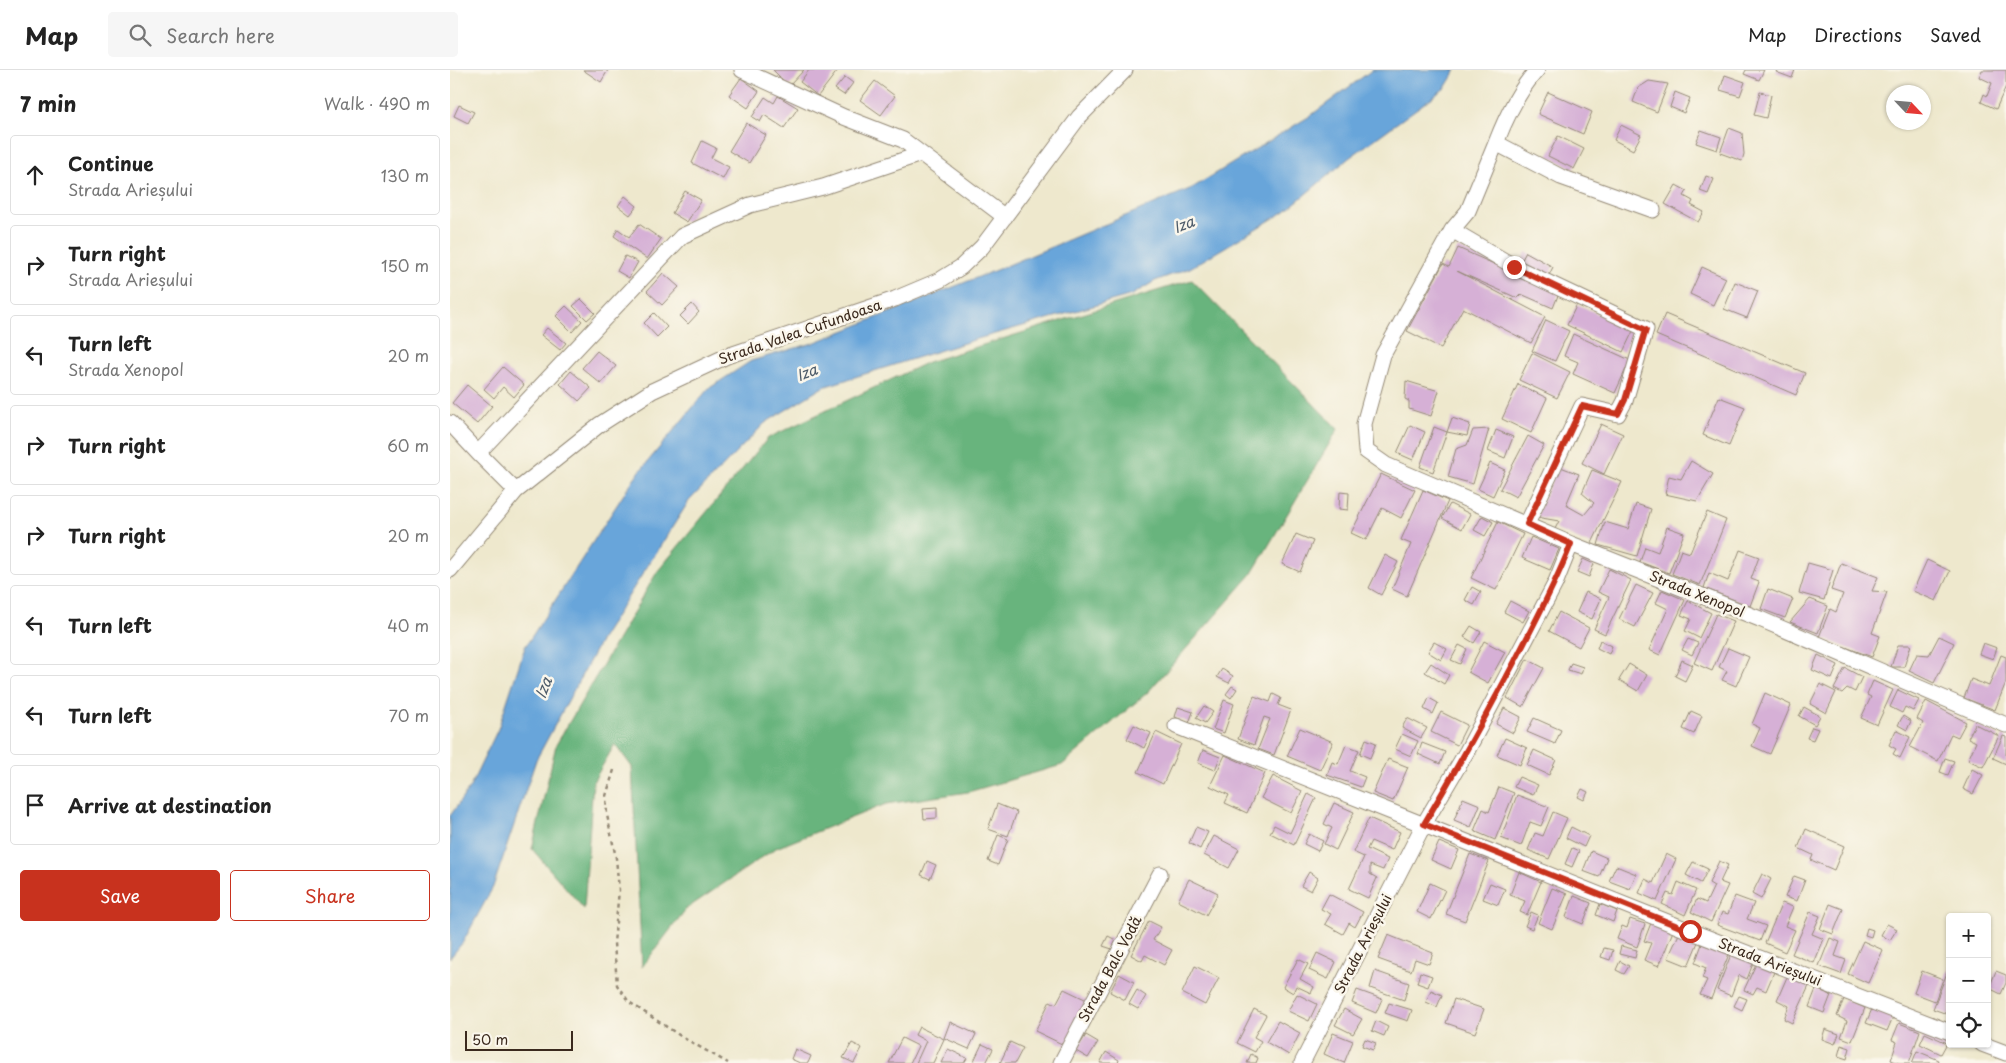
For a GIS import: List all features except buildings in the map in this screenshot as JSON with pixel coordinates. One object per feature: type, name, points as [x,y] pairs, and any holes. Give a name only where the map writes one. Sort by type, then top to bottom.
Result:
[{"type":"street","points":[[742,70],[844,117],[903,140],[1005,217]]},
{"type":"street","name":"Strada Valea Cufundoasa","points":[[450,570],[516,490],[599,425],[652,391],[727,356],[895,299],[940,280],[961,267],[982,247],[1080,117],[1126,70]]},
{"type":"street","points":[[1527,524],[1582,406],[1618,414],[1625,400],[1646,330],[1514,267],[1452,230],[1468,212],[1507,116],[1529,79],[1537,70]]},
{"type":"street","points":[[1496,143],[1561,176],[1653,210]]},
{"type":"street","points":[[478,453],[682,236],[750,205],[823,187],[921,154]]},
{"type":"street","name":"Strada Xenopol","points":[[1452,230],[1383,355],[1364,424],[1366,451],[1386,465],[1571,544],[1760,619],[2006,725]]},
{"type":"street","points":[[450,423],[516,490]]},
{"type":"street","name":"Strada Arieșului","points":[[1302,1063],[1424,824],[1468,751],[1517,658],[1555,584],[1571,544]]},
{"type":"street","name":"Strada Arieșului","points":[[1176,726],[1690,931],[1946,1030]]},
{"type":"street","name":"Strada Balc Vodă","points":[[1061,1063],[1160,874]]},
{"type":"street","points":[[1991,1047],[2006,1053]]},
{"type":"path","points":[[614,770],[606,796],[607,814],[614,841],[619,890],[614,943],[617,985],[629,1002],[682,1037],[728,1063]]},
{"type":"green space","points":[[1192,280],[1338,429],[1251,575],[1148,692],[1062,765],[968,792],[886,804],[776,848],[686,909],[642,967],[632,767],[615,744],[593,782],[584,909],[532,849],[556,745],[657,572],[768,438],[928,362]]},
{"type":"water","name":"Iza","points":[[1372,70],[1456,70],[1445,88],[1349,158],[1284,212],[1190,268],[1155,281],[1132,295],[977,339],[823,387],[765,423],[689,501],[603,636],[536,760],[493,887],[463,942],[450,958],[450,816],[470,787],[498,729],[525,647],[635,477],[708,389],[751,361],[813,343],[1006,266],[1192,188],[1310,116]]},
{"type":"route","points":[[1514,267],[1646,330],[1625,400],[1618,414],[1582,406],[1527,524],[1571,544],[1555,584],[1468,751],[1424,824],[1690,931]]}]
